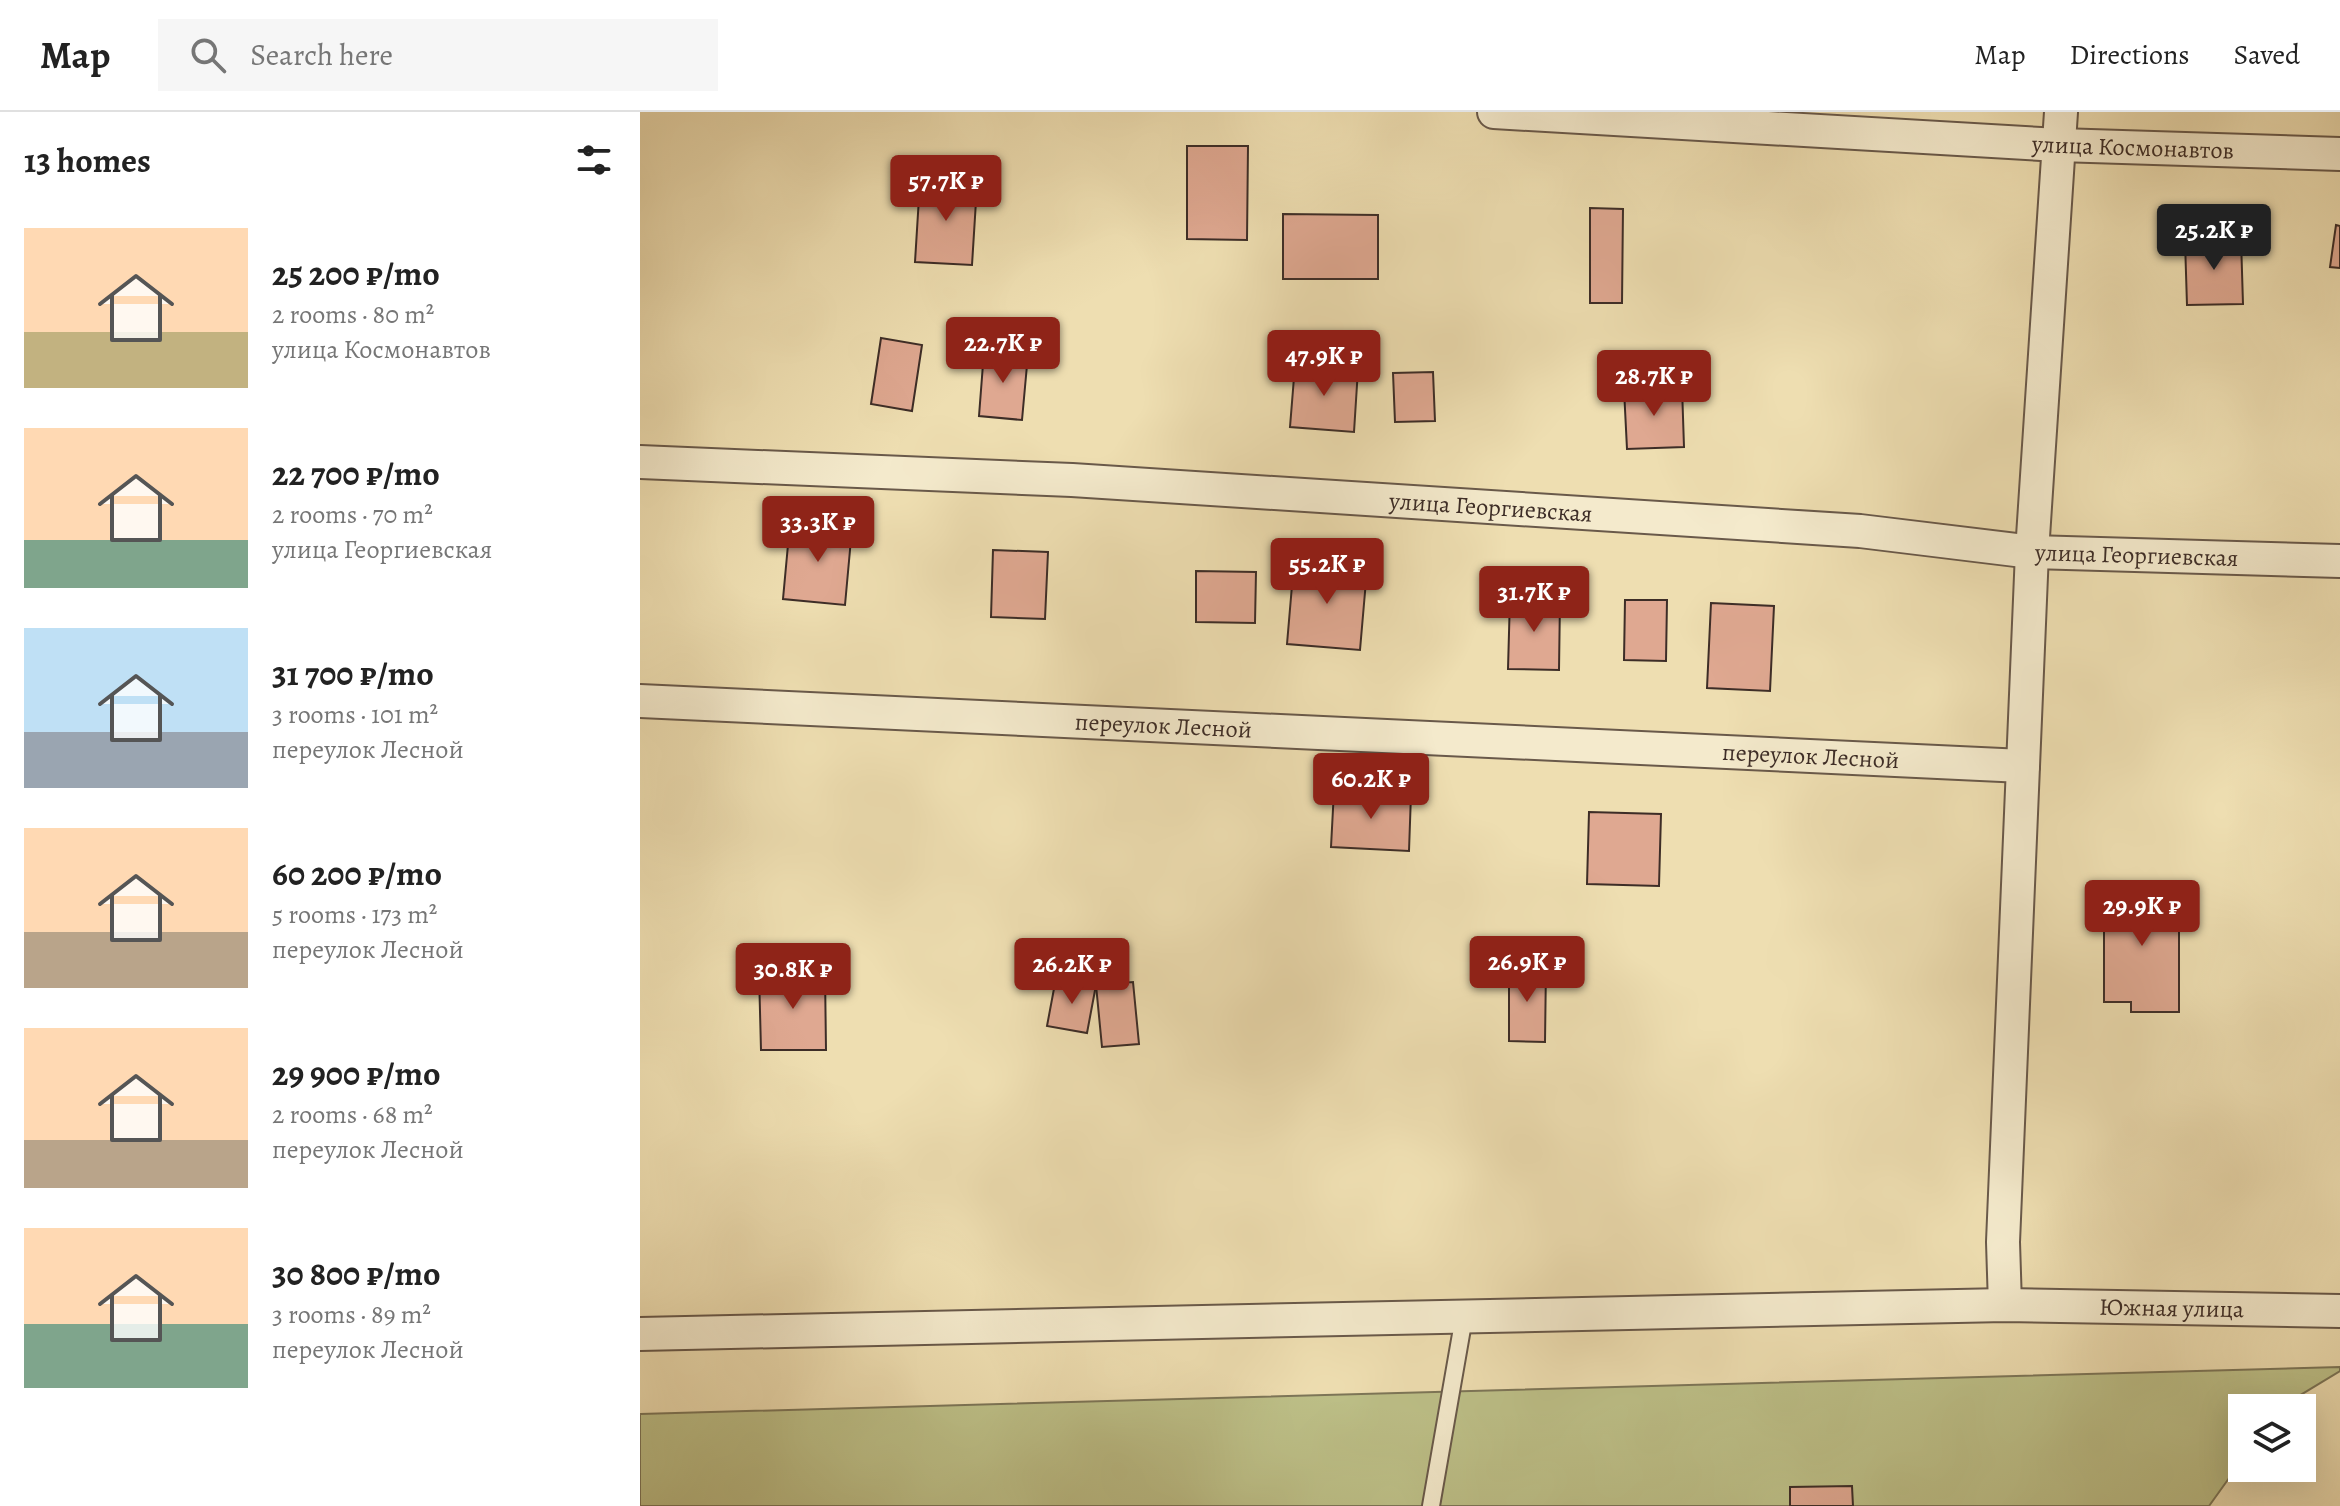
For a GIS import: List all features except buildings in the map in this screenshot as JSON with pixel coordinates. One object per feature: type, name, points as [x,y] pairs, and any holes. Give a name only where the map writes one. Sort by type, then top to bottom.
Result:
[{"type":"street","name":"улица Космонавтов","points":[[1494,112],[2059,145],[2340,154]]},
{"type":"street","points":[[2005,1305],[2003,1242],[2032,552],[2061,112]]},
{"type":"street","name":"улица Георгиевская","points":[[640,462],[1150,485],[1860,531],[2032,552],[2340,561]]},
{"type":"street","name":"переулок Лесной","points":[[640,701],[2023,766]]},
{"type":"street","name":"Южная улица","points":[[640,1334],[2005,1305],[2340,1311]]},
{"type":"lane","points":[[1431,1506],[1464,1317]]},
{"type":"green space","points":[[2340,1367],[2340,1371],[2302,1394],[2228,1394],[2228,1480],[2209,1506],[640,1506],[640,1414]]}]
